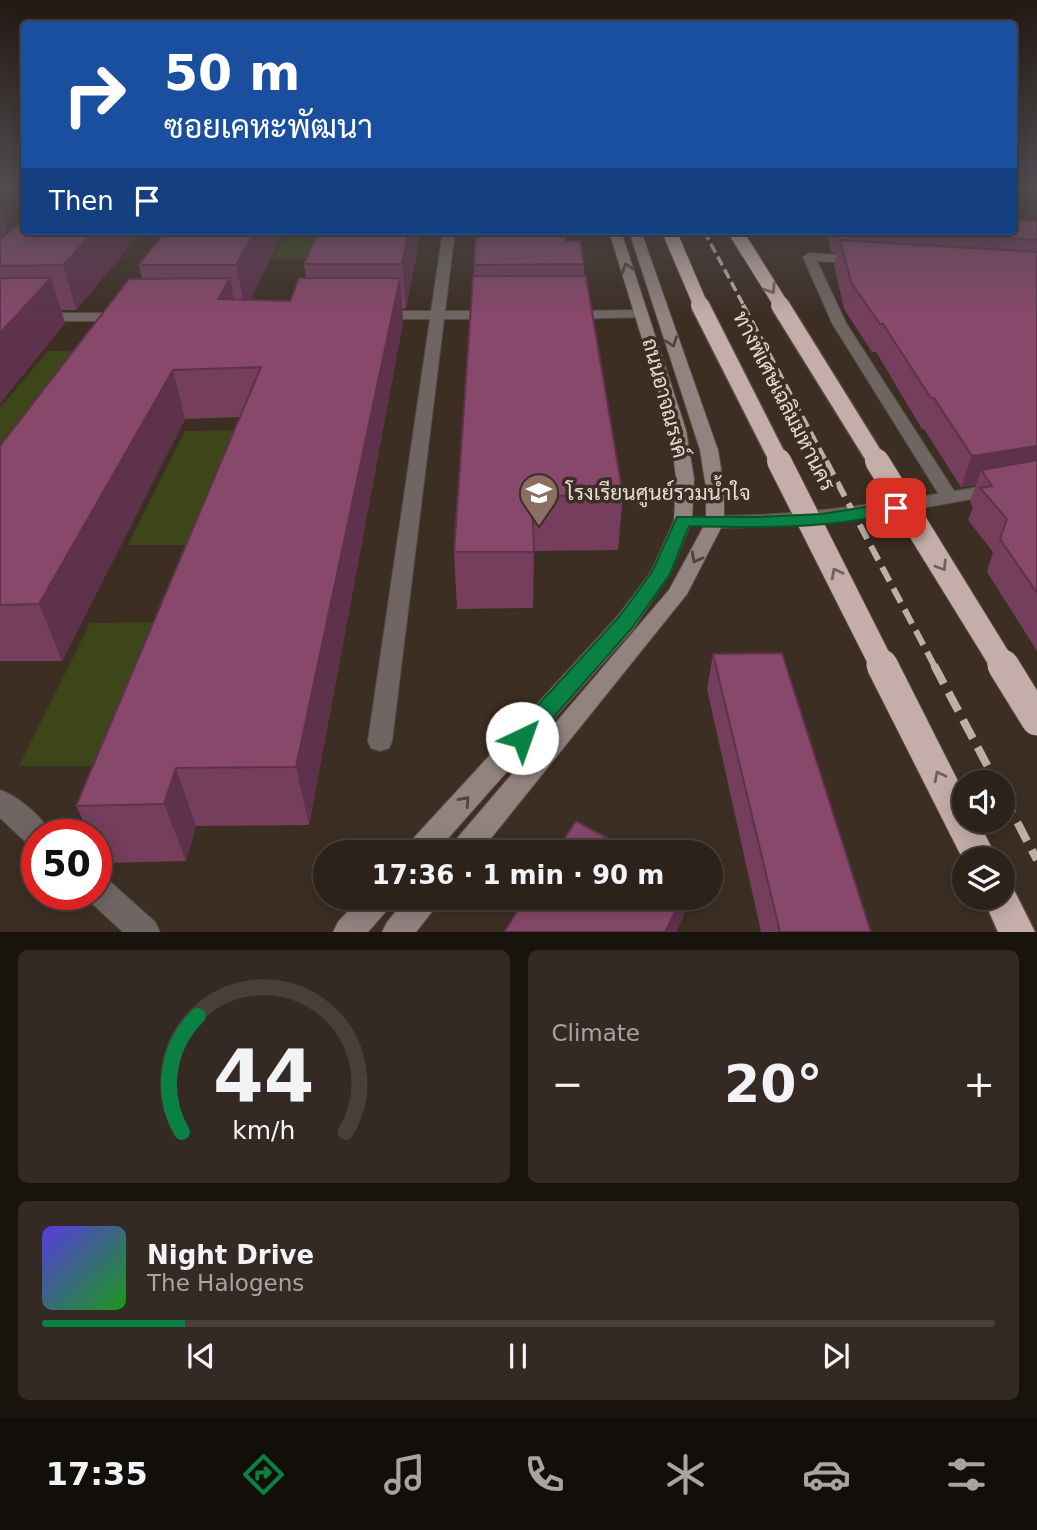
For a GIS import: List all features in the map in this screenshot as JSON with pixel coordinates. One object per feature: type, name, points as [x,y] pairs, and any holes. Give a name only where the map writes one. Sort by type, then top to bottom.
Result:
[{"type":"highway","name":"ทางพิเศษเฉลิมมหานคร","points":[[671,235],[693,291],[974,847]]},
{"type":"highway","name":"ทางพิเศษเฉลิมมหานคร","points":[[737,235],[1037,720]]},
{"type":"highway","points":[[1006,910],[1017,932]]},
{"type":"main road","name":"ถนนอาจณรงค์","points":[[430,840],[625,623],[660,574],[683,521],[685,478],[678,430],[616,235]]},
{"type":"main road","name":"ถนนอาจณรงค์","points":[[473,840],[677,594],[715,522],[715,488],[709,450],[636,235]]},
{"type":"main road","points":[[683,521],[715,522]]},
{"type":"main road","points":[[348,932],[368,910]]},
{"type":"main road","points":[[397,932],[415,910]]},
{"type":"street","points":[[380,741],[448,235]]},
{"type":"street","points":[[876,261],[809,257],[839,323],[949,497]]},
{"type":"street","points":[[547,315],[642,314]]},
{"type":"street","points":[[368,315],[506,315]]},
{"type":"street","points":[[0,317],[145,317]]},
{"type":"street","points":[[715,522],[758,523],[822,519],[1037,482]]},
{"type":"street","points":[[0,801],[21,820]]},
{"type":"street","points":[[112,902],[145,932]]},
{"type":"green space","points":[[284,235],[334,235],[325,259],[272,259]]},
{"type":"green space","points":[[118,350],[0,511],[0,408],[48,351]]},
{"type":"green space","points":[[255,430],[209,545],[128,545],[185,431]]},
{"type":"green space","points":[[178,622],[122,766],[19,766],[90,623]]},
{"type":"building","points":[[13,228],[21,228],[21,235],[91,235],[63,265],[0,266],[0,240]]},
{"type":"building","points":[[1017,228],[1037,228],[1037,240],[959,235],[1017,235]]},
{"type":"building","points":[[162,235],[253,235],[236,265],[139,265]]},
{"type":"building","points":[[316,235],[408,235],[402,264],[304,264]]},
{"type":"building","points":[[476,235],[565,235],[566,241],[580,241],[584,264],[474,265]]},
{"type":"building","points":[[840,240],[1037,252],[1037,446],[972,456],[883,324],[880,324],[851,282]]},
{"type":"building","points":[[473,276],[586,276],[623,495],[532,496],[534,552],[454,552]]},
{"type":"building","points":[[0,278],[51,278],[0,333]]},
{"type":"building","points":[[230,278],[218,299],[290,301],[299,278],[400,278],[296,767],[176,768],[164,804],[76,806],[261,367],[173,370],[39,604],[0,605],[0,446],[129,279]]},
{"type":"building","points":[[1037,460],[1037,593],[1000,539],[1007,519],[980,488],[992,486],[981,470]]},
{"type":"building","points":[[782,653],[871,932],[780,932],[713,654]]},
{"type":"building","points":[[576,821],[611,840],[563,840]]},
{"type":"building","points":[[518,910],[676,910],[665,932],[504,932]]},
{"type":"railway","points":[[706,235],[744,306]]},
{"type":"railway","points":[[743,305],[827,463]]},
{"type":"railway","points":[[826,461],[935,667]]},
{"type":"railway","points":[[934,665],[990,770]]},
{"type":"railway","points":[[1015,818],[1037,860]]},
{"type":"place","name":"โรงเรียนศูนย์รวมน้ำใจ","points":[[539,527]]},
{"type":"route","points":[[522,738],[625,623],[660,574],[683,521],[758,523],[855,516],[896,508]]}]
